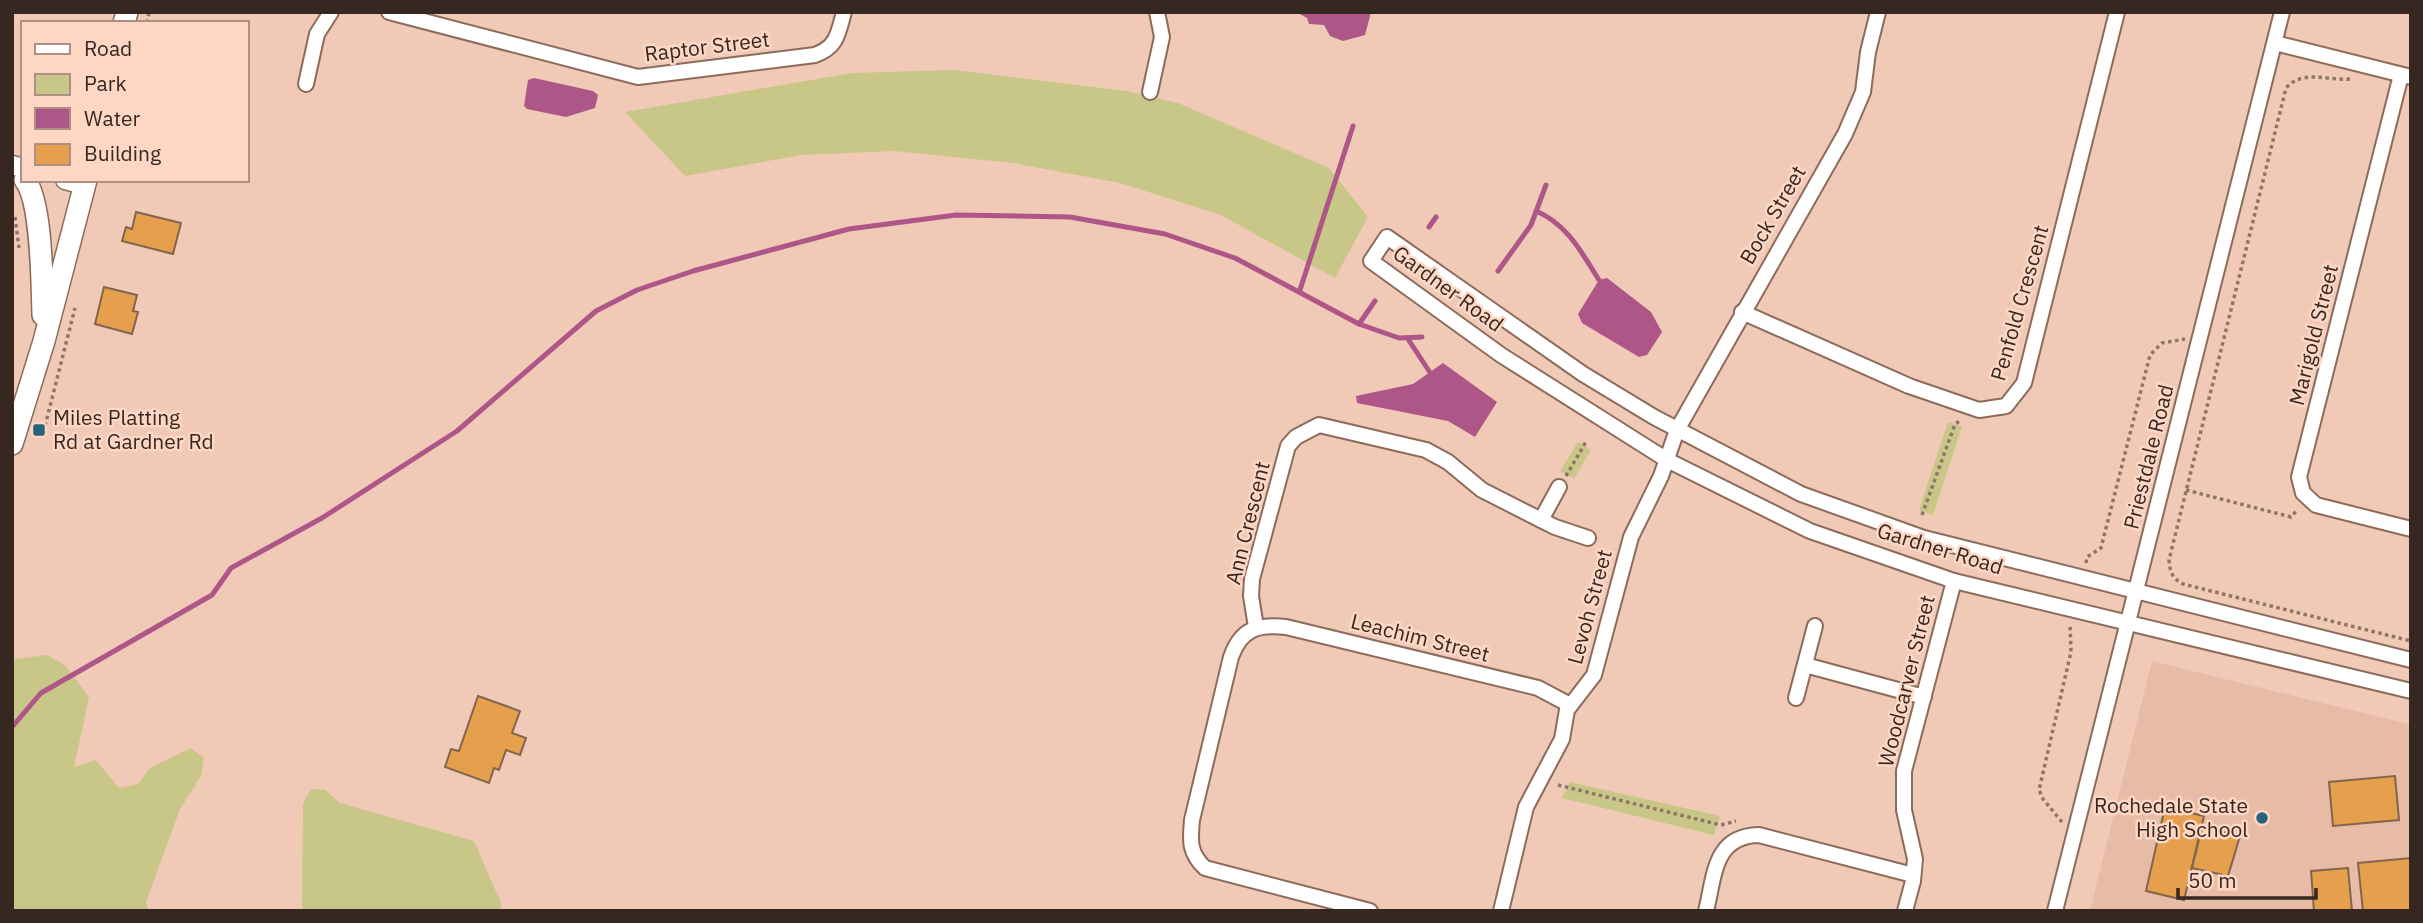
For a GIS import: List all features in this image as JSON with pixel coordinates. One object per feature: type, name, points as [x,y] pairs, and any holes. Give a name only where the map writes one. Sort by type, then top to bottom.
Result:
[{"type":"main road","points":[[26,182],[30,187],[38,228],[44,341]]},
{"type":"main road","points":[[12,444],[44,341],[78,182]]},
{"type":"street","points":[[306,84],[317,34],[331,12]]},
{"type":"street","name":"Raptor Street","points":[[389,12],[638,77],[815,55],[828,50],[837,40],[844,12]]},
{"type":"street","points":[[1150,92],[1162,37],[1157,12]]},
{"type":"street","name":"Bock Street","points":[[1678,430],[1742,312],[1845,134],[1863,92],[1868,52],[1878,12]]},
{"type":"street","name":"Penfold Crescent","points":[[1742,312],[1850,362],[1970,408],[1993,410],[2006,407],[2024,383],[2117,12]]},
{"type":"street","name":"Priestdale Road","points":[[2055,911],[2282,12]]},
{"type":"street","points":[[2274,43],[2406,76]]},
{"type":"street","name":"Marigold Street","points":[[2309,499],[2303,493],[2299,477],[2406,76]]},
{"type":"street","name":"Gardner Road","points":[[2411,660],[2137,589],[2069,576],[1866,520],[1801,494],[1678,430],[1583,374],[1387,237],[1371,261],[1501,355],[1667,460],[1810,531],[1954,581],[2411,691]]},
{"type":"street","name":"Ann Crescent","points":[[1256,627],[1251,596],[1252,579],[1288,446],[1307,429],[1331,426],[1426,450],[1448,462],[1482,490],[1541,520],[1588,538]]},
{"type":"street","name":"Levoh Street","points":[[1501,911],[1526,807],[1562,738],[1570,705],[1594,675],[1630,537],[1667,460],[1678,430]]},
{"type":"street","points":[[1541,520],[1559,487]]},
{"type":"street","points":[[2309,499],[2316,505],[2411,529]]},
{"type":"street","name":"Woodcarver Street","points":[[1905,911],[1914,859],[1904,810],[1904,771],[1954,581]]},
{"type":"street","points":[[1796,698],[1815,626]]},
{"type":"street","points":[[1256,627],[1242,635],[1231,657],[1192,820],[1190,846],[1195,859],[1205,868],[1370,911]]},
{"type":"street","name":"Leachim Street","points":[[1256,627],[1286,627],[1538,688],[1570,705]]},
{"type":"street","points":[[1805,665],[1924,697]]},
{"type":"street","points":[[1706,911],[1719,860],[1731,841],[1744,835],[1759,835],[1913,875]]},
{"type":"path","points":[[2356,79],[2297,77],[2286,88],[2169,560],[2174,579],[2411,641]]},
{"type":"path","points":[[1923,515],[1955,424],[1964,419],[1970,408]]},
{"type":"path","points":[[1559,487],[1587,440]]},
{"type":"path","points":[[2186,490],[2291,517],[2309,499]]},
{"type":"path","points":[[1558,785],[1721,825],[1739,821]]},
{"type":"shaded area","name":"Rochedale State High School","points":[[2152,661],[2411,725],[2411,911],[2090,911]]},
{"type":"green space","points":[[954,70],[1126,91],[1178,103],[1329,168],[1368,217],[1335,278],[1221,215],[1120,183],[1013,163],[894,151],[801,155],[685,176],[625,112],[852,73]]},
{"type":"green space","points":[[1948,422],[1962,427],[1933,515],[1919,510]]},
{"type":"green space","points":[[1578,442],[1591,450],[1574,479],[1560,471]]},
{"type":"green space","points":[[47,655],[65,665],[89,697],[74,767],[96,760],[119,788],[138,784],[150,768],[191,748],[204,758],[201,776],[180,809],[146,902],[149,911],[12,911],[12,662],[16,659]]},
{"type":"green space","points":[[1570,782],[1720,816],[1714,835],[1562,798]]},
{"type":"green space","points":[[311,789],[325,790],[340,803],[474,841],[501,903],[501,911],[302,911],[303,804]]},
{"type":"water","points":[[1296,12],[1371,12],[1365,35],[1343,41],[1330,36],[1324,25],[1309,24],[1307,18]]},
{"type":"water","points":[[534,78],[593,91],[598,95],[595,108],[566,117],[527,109],[524,106],[528,80]]},
{"type":"water","points":[[1607,278],[1651,312],[1662,332],[1647,355],[1639,357],[1582,323],[1578,314],[1599,280]]},
{"type":"water","points":[[1443,363],[1497,402],[1475,437],[1448,421],[1357,403],[1356,396],[1413,384]]},
{"type":"building","points":[[136,212],[181,223],[173,254],[122,241],[126,227],[132,229]]},
{"type":"building","points":[[104,287],[137,295],[133,311],[138,312],[132,334],[95,324]]},
{"type":"building","points":[[478,696],[520,711],[512,733],[526,738],[520,755],[506,750],[499,770],[494,768],[489,783],[445,767],[451,749],[459,751]]},
{"type":"building","points":[[2395,776],[2399,820],[2333,826],[2329,782]]},
{"type":"building","points":[[2165,807],[2204,816],[2184,900],[2146,891]]},
{"type":"building","points":[[2202,827],[2240,836],[2228,876],[2192,868]]},
{"type":"building","points":[[2411,858],[2411,911],[2363,911],[2358,863]]},
{"type":"building","points":[[2348,868],[2352,911],[2314,911],[2311,871]]},
{"type":"waterway","points":[[1300,290],[1353,126]]},
{"type":"waterway","points":[[1498,271],[1531,225],[1546,185]]},
{"type":"waterway","points":[[1536,211],[1565,231],[1599,280]]},
{"type":"waterway","points":[[12,727],[41,693],[212,595],[231,568],[322,518],[457,431],[596,311],[637,290],[693,271],[849,229],[956,215],[1070,217],[1165,234],[1235,258],[1359,324],[1399,338],[1422,337]]},
{"type":"waterway","points":[[1429,227],[1436,217]]},
{"type":"waterway","points":[[1359,324],[1375,301]]},
{"type":"waterway","points":[[1408,339],[1431,374]]},
{"type":"place","name":"Miles Platting Rd at Gardner Rd","points":[[39,430]]},
{"type":"place","name":"Rochedale State High School","points":[[2262,818]]}]
